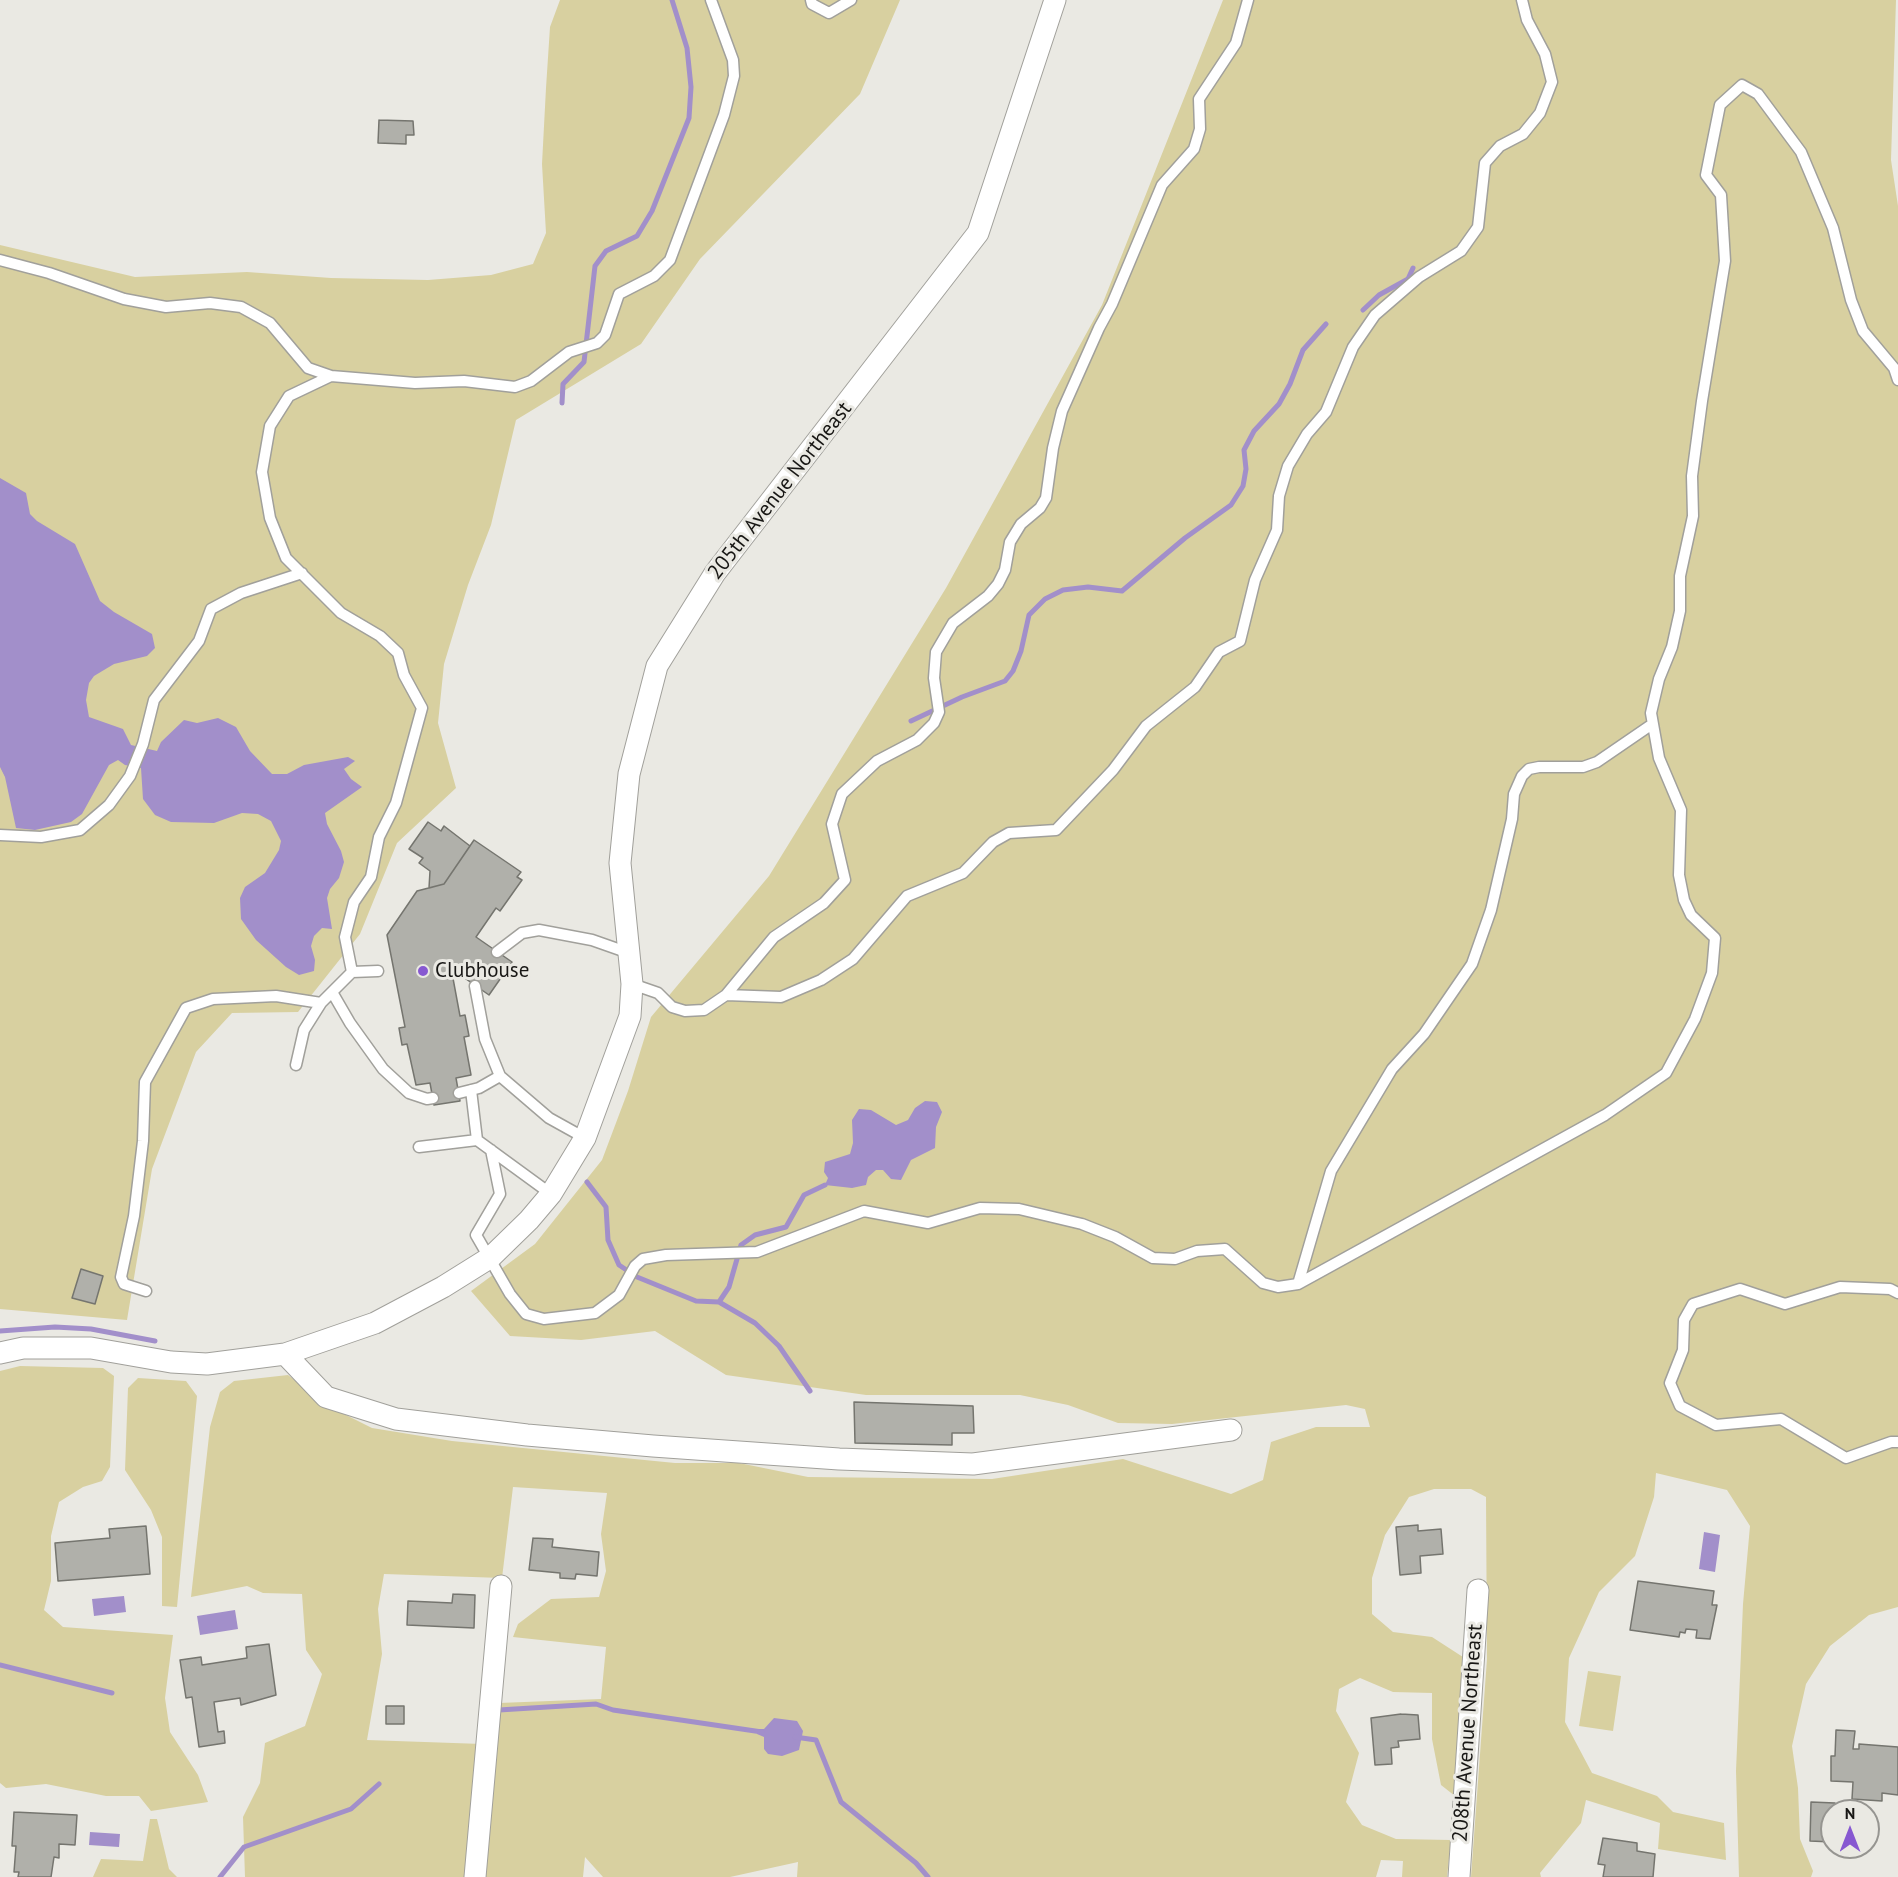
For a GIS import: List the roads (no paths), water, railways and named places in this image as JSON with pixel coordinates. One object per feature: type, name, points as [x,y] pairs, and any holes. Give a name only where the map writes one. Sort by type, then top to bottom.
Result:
[{"type":"street","name":"205th Avenue Northeast","points":[[0,1353],[23,1348],[91,1348],[171,1362],[207,1364],[285,1354],[375,1323],[443,1287],[491,1257],[529,1220],[551,1194],[585,1137],[630,1016],[632,984],[620,863],[628,774],[657,666],[715,573],[978,233],[1055,0]]},
{"type":"street","points":[[285,1354],[326,1397],[396,1419],[527,1435],[653,1446],[839,1460],[973,1464],[1231,1430]]},
{"type":"street","points":[[475,1877],[501,1586]]},
{"type":"street","name":"208th Avenue Northeast","points":[[1458,1877],[1478,1590]]},
{"type":"lane","points":[[0,260],[134,301],[166,307],[210,303],[240,307],[270,322],[308,368],[331,376],[415,382],[464,381],[515,387],[531,381],[569,352],[597,343],[605,335],[619,294],[654,276],[670,260],[724,115],[735,76],[733,60],[711,0]]},
{"type":"lane","points":[[811,0],[812,4],[828,13],[851,0]]},
{"type":"lane","points":[[632,984],[658,993],[672,1007],[685,1011],[704,1010],[726,995],[774,937],[824,903],[845,880],[832,824],[842,794],[877,761],[917,740],[934,723],[939,707],[934,678],[936,652],[953,623],[988,596],[998,584],[1005,570],[1010,542],[1021,524],[1040,508],[1046,498],[1053,448],[1062,411],[1112,304],[1162,185],[1194,149],[1200,129],[1199,99],[1236,43],[1248,0]]},
{"type":"lane","points":[[726,995],[781,997],[821,981],[853,959],[907,896],[963,873],[993,842],[1009,833],[1056,830],[1113,770],[1146,726],[1195,687],[1219,652],[1240,641],[1255,580],[1277,530],[1279,496],[1288,466],[1307,434],[1326,412],[1353,347],[1375,315],[1419,277],[1461,251],[1478,227],[1485,163],[1500,146],[1523,134],[1540,113],[1552,82],[1545,54],[1527,20],[1522,0]]},
{"type":"lane","points":[[491,1150],[500,1194],[476,1235],[491,1257],[510,1294],[526,1314],[544,1319],[595,1313],[619,1295],[635,1266],[643,1259],[666,1255],[757,1252],[802,1237],[836,1220],[864,1211],[928,1222],[980,1208],[1019,1209],[1082,1224],[1115,1237],[1153,1258],[1174,1259],[1197,1251],[1225,1249],[1263,1283],[1278,1287],[1298,1284],[1605,1115],[1666,1073],[1677,1057],[1695,1019],[1712,973],[1715,938],[1691,915],[1684,900],[1679,875],[1681,810],[1659,758],[1651,725],[1651,713],[1659,679],[1672,647],[1680,611],[1680,576],[1693,516],[1692,476],[1725,261],[1721,195],[1706,175],[1720,105],[1742,85],[1758,94],[1801,152],[1833,228],[1851,300],[1863,331],[1894,368],[1898,380]]},
{"type":"lane","points":[[331,376],[289,396],[270,426],[262,472],[270,518],[286,558],[341,613],[380,636],[398,653],[404,675],[422,708],[396,803],[379,837],[371,876],[354,902],[345,937],[352,972]]},
{"type":"lane","points":[[0,835],[41,837],[80,830],[110,805],[130,776],[142,744],[154,700],[199,641],[212,609],[240,593],[302,573]]},
{"type":"lane","points":[[1298,1284],[1331,1171],[1392,1069],[1424,1034],[1472,964],[1491,910],[1512,819],[1514,794],[1522,776],[1529,770],[1539,767],[1583,767],[1597,762],[1651,725]]},
{"type":"lane","points":[[497,952],[522,933],[539,930],[592,940],[629,953]]},
{"type":"lane","points":[[296,1065],[304,1030],[321,1003],[352,972],[378,971]]},
{"type":"lane","points":[[475,986],[484,1039],[500,1076],[549,1118],[585,1137]]},
{"type":"lane","points":[[332,992],[350,1023],[384,1069],[409,1093],[427,1099],[433,1098]]},
{"type":"lane","points":[[146,1291],[124,1284],[121,1277],[134,1216],[143,1142],[145,1082],[186,1008],[213,999],[276,996],[321,1003]]},
{"type":"lane","points":[[459,1093],[471,1090],[500,1076]]},
{"type":"lane","points":[[471,1090],[477,1140]]},
{"type":"lane","points":[[419,1147],[477,1140],[551,1194]]},
{"type":"lane","points":[[1898,1293],[1890,1289],[1840,1287],[1785,1304],[1740,1289],[1693,1304],[1684,1320],[1683,1350],[1670,1383],[1680,1406],[1716,1425],[1782,1419],[1846,1458],[1891,1442],[1898,1442]]},
{"type":"waterway","points":[[562,403],[563,384],[584,362],[595,266],[606,251],[637,236],[652,211],[689,118],[691,87],[687,48],[672,0]]},
{"type":"waterway","points":[[1363,310],[1379,295],[1408,279],[1413,268]]},
{"type":"waterway","points":[[911,721],[962,697],[1005,681],[1013,671],[1021,651],[1029,615],[1045,599],[1063,590],[1088,587],[1122,591],[1185,538],[1231,505],[1243,486],[1246,469],[1244,450],[1254,431],[1279,404],[1290,384],[1303,350],[1326,324]]},
{"type":"waterway","points":[[587,1182],[606,1207],[608,1240],[619,1265],[637,1277],[696,1301],[719,1302],[755,1323],[779,1346],[810,1391]]},
{"type":"waterway","points":[[719,1302],[729,1287],[741,1245],[755,1235],[786,1227],[804,1195],[825,1185]]},
{"type":"waterway","points":[[0,1331],[55,1327],[91,1329],[155,1341]]},
{"type":"waterway","points":[[0,1665],[112,1693]]},
{"type":"waterway","points":[[499,1710],[596,1704],[613,1710],[762,1732]]},
{"type":"waterway","points":[[795,1737],[816,1740],[841,1802],[916,1863],[928,1877]]},
{"type":"waterway","points":[[220,1877],[244,1847],[351,1809],[379,1784]]},
{"type":"place","name":"Clubhouse","points":[[423,971]]}]
